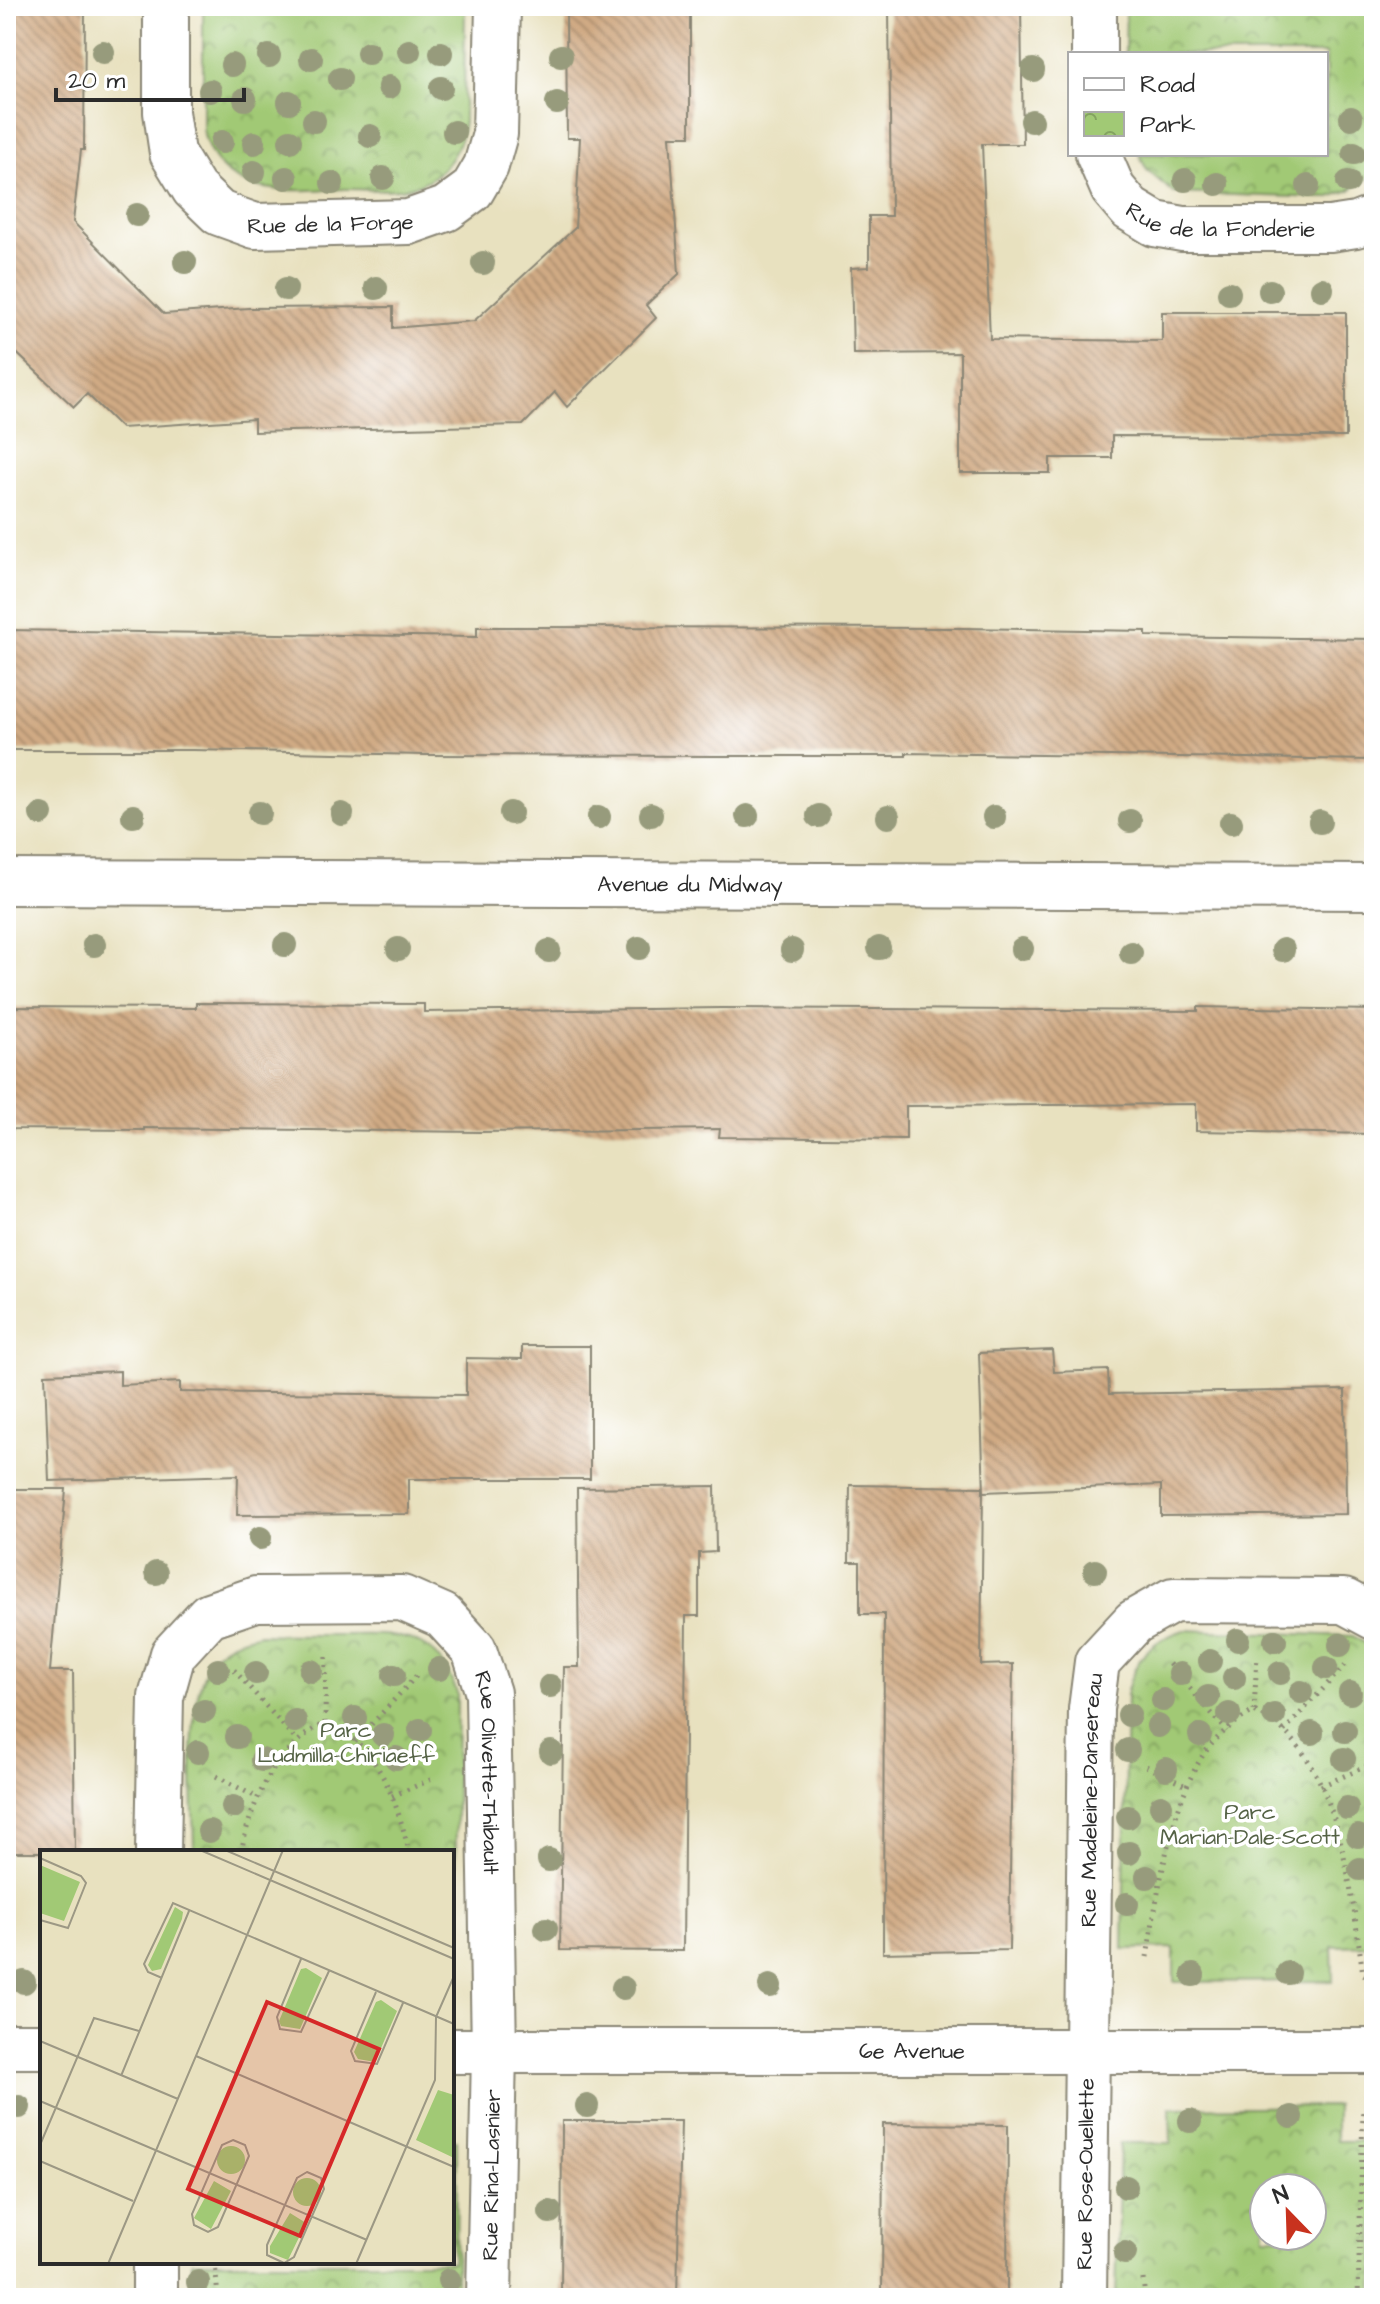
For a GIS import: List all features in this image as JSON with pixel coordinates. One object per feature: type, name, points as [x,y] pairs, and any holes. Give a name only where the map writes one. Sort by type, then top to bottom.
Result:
[{"type":"street","name":"Rue de la Forge","points":[[166,6],[166,112],[172,153],[194,189],[219,213],[255,226],[409,222],[446,209],[472,190],[486,166],[495,134],[498,6]]},
{"type":"street","points":[[1094,6],[1094,52]]},
{"type":"street","name":"Rue de la Fonderie","points":[[1099,156],[1113,189],[1130,209],[1155,224],[1183,229],[1330,229],[1356,225],[1374,218]]},
{"type":"street","name":"Avenue du Midway","points":[[6,882],[1374,887]]},
{"type":"street","name":"Rue Olivette-Thibault","points":[[158,1850],[161,1697],[173,1654],[209,1615],[256,1599],[402,1598],[443,1616],[474,1650],[488,1693],[473,2051]]},
{"type":"street","name":"Rue Madeleine-Dansereau","points":[[1088,2051],[1091,1709],[1097,1662],[1134,1622],[1173,1600],[1344,1601],[1374,1617]]},
{"type":"street","points":[[6,2046],[40,2046]]},
{"type":"street","name":"6e Avenue","points":[[473,2051],[1374,2051]]},
{"type":"street","name":"Rue Rina-Lasnier","points":[[473,2051],[489,2298]]},
{"type":"street","name":"Rue Rose-Ouellette","points":[[1084,2298],[1088,2051]]},
{"type":"street","points":[[155,2264],[155,2298]]},
{"type":"path","points":[[1254,1711],[1258,1648]]},
{"type":"path","points":[[325,1723],[326,1649]]},
{"type":"path","points":[[1284,1731],[1355,1655]]},
{"type":"path","points":[[1162,1656],[1227,1731]]},
{"type":"path","points":[[228,1662],[297,1741]]},
{"type":"path","points":[[355,1742],[426,1666]]},
{"type":"path","points":[[1146,1961],[1174,1826],[1188,1787],[1200,1760],[1241,1718],[1254,1711]]},
{"type":"path","points":[[1254,1711],[1266,1716],[1284,1731],[1313,1766],[1333,1817],[1363,1974],[1374,1981]]},
{"type":"path","points":[[242,1850],[258,1798],[271,1772],[297,1741],[325,1723]]},
{"type":"path","points":[[325,1723],[337,1727],[355,1742],[377,1767],[392,1796],[408,1850]]},
{"type":"path","points":[[1138,1762],[1188,1787]]},
{"type":"path","points":[[1321,1786],[1374,1763]]},
{"type":"path","points":[[206,1771],[258,1798]]},
{"type":"path","points":[[392,1796],[443,1775]]},
{"type":"path","points":[[1358,2298],[1363,2111]]},
{"type":"path","points":[[215,2264],[218,2298]]},
{"type":"green space","points":[[203,6],[465,6],[464,121],[456,150],[445,166],[430,179],[403,189],[280,190],[240,181],[224,170],[211,153],[203,130]]},
{"type":"green space","points":[[1126,6],[1374,6],[1374,174],[1350,190],[1327,198],[1174,193],[1147,170],[1140,156],[1328,156],[1328,52],[1125,52]]},
{"type":"green space","name":"Parc Marian-Dale-Scott","points":[[1184,1630],[1353,1636],[1374,1653],[1374,1945],[1332,1946],[1333,1981],[1174,1982],[1174,1948],[1123,1949],[1127,1690],[1135,1668],[1146,1651],[1162,1639]]},
{"type":"green space","name":"Parc Ludmilla-Chiriaeff","points":[[260,1634],[381,1635],[413,1640],[438,1658],[457,1693],[455,1948],[454,1850],[194,1850],[192,1748],[198,1694],[205,1671],[216,1654],[236,1641]]},
{"type":"green space","points":[[1336,2106],[1336,2141],[1374,2141],[1374,2298],[1116,2298],[1120,2143],[1171,2143],[1170,2108]]},
{"type":"green space","points":[[454,2140],[457,2140],[456,2298],[192,2298],[192,2264],[454,2264]]},
{"type":"building","points":[[6,6],[85,6],[84,150],[81,150],[73,222],[164,314],[249,308],[393,307],[393,328],[474,321],[575,228],[580,138],[567,138],[566,6],[690,6],[690,136],[670,136],[679,274],[646,305],[656,318],[567,407],[555,392],[523,425],[254,432],[254,419],[121,428],[87,394],[74,407],[6,343]]},
{"type":"building","points":[[889,6],[1021,6],[1023,144],[982,144],[990,339],[1162,341],[1162,312],[1346,312],[1346,437],[1112,436],[1112,458],[1050,458],[1050,473],[960,473],[960,353],[853,354],[851,268],[869,267],[869,216],[891,216]]},
{"type":"building","points":[[477,627],[961,628],[1146,631],[1146,636],[1374,639],[1374,760],[906,753],[906,756],[718,756],[6,750],[6,630],[477,637]]},
{"type":"building","points":[[196,1003],[424,1004],[424,1012],[721,1008],[1198,1011],[1198,1007],[1374,1010],[1374,1134],[1196,1131],[1196,1104],[906,1106],[906,1139],[719,1137],[720,1129],[480,1132],[6,1129],[6,1007],[196,1008]]},
{"type":"building","points":[[522,1346],[590,1346],[590,1479],[409,1479],[409,1514],[237,1515],[238,1475],[49,1481],[45,1374],[120,1371],[120,1385],[180,1382],[180,1392],[466,1395],[466,1358],[522,1359]]},
{"type":"building","points":[[1052,1350],[1054,1372],[1108,1370],[1109,1394],[1345,1390],[1346,1514],[1161,1516],[1161,1485],[984,1492],[979,1353]]},
{"type":"building","points":[[850,1485],[983,1487],[981,1665],[1013,1664],[1009,1950],[883,1953],[884,1614],[860,1614],[860,1562],[849,1562]]},
{"type":"building","points":[[715,1486],[716,1552],[699,1553],[699,1616],[686,1616],[683,1951],[560,1950],[564,1667],[579,1667],[577,1488]]},
{"type":"building","points":[[6,1489],[66,1489],[50,1671],[73,1671],[75,1850],[6,1852]]},
{"type":"building","points":[[562,2121],[681,2121],[677,2298],[561,2298]]},
{"type":"building","points":[[883,2124],[1008,2125],[1007,2298],[882,2298]]}]
